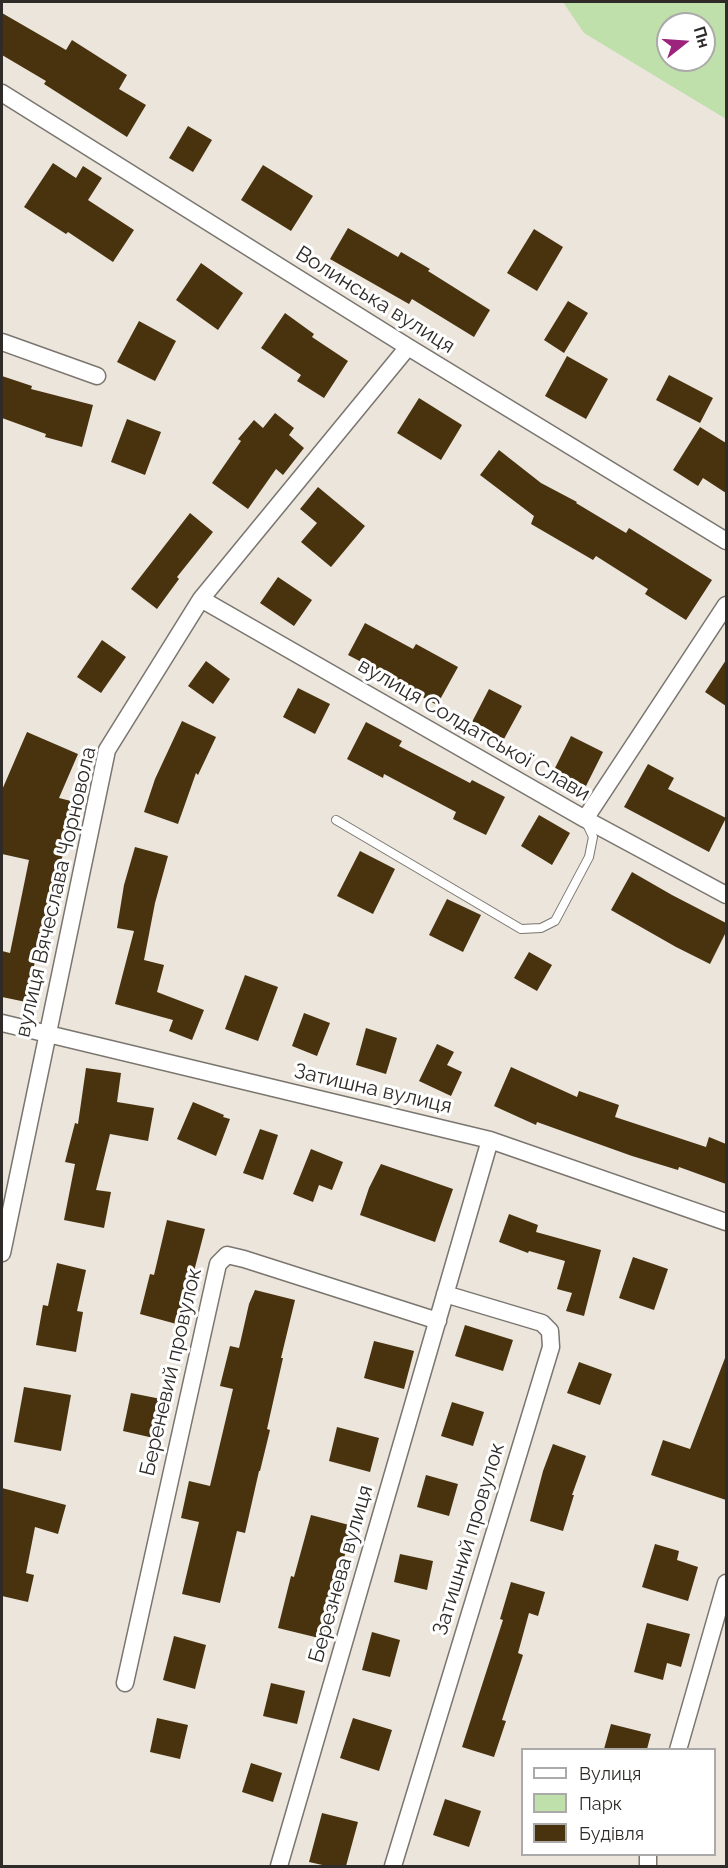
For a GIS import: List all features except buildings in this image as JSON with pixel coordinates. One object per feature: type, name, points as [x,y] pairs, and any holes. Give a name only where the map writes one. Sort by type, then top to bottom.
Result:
[{"type":"street","name":"Волинська вулиця","points":[[2,93],[408,347],[726,541]]},
{"type":"street","points":[[2,342],[97,376]]},
{"type":"street","name":"вулиця Вячеслава Чорновола","points":[[2,1253],[108,750],[201,600],[408,347]]},
{"type":"street","name":"вулиця Солдатської Слави","points":[[201,600],[585,819],[726,895]]},
{"type":"street","points":[[585,819],[726,605]]},
{"type":"street","name":"Затишна вулиця","points":[[2,1023],[490,1140],[726,1222]]},
{"type":"street","name":"Березнева вулиця","points":[[279,1866],[490,1140]]},
{"type":"street","name":"Береневий провулок","points":[[125,1683],[218,1264],[227,1255],[244,1259],[438,1321]]},
{"type":"street","name":"Затишний провулок","points":[[393,1866],[551,1347],[550,1331],[542,1323],[445,1294]]},
{"type":"street","points":[[678,1748],[726,1583]]},
{"type":"lane","points":[[336,820],[521,929],[541,928],[555,921],[589,857],[592,837],[585,819]]},
{"type":"green space","points":[[563,2],[726,2],[726,119],[584,33]]}]
